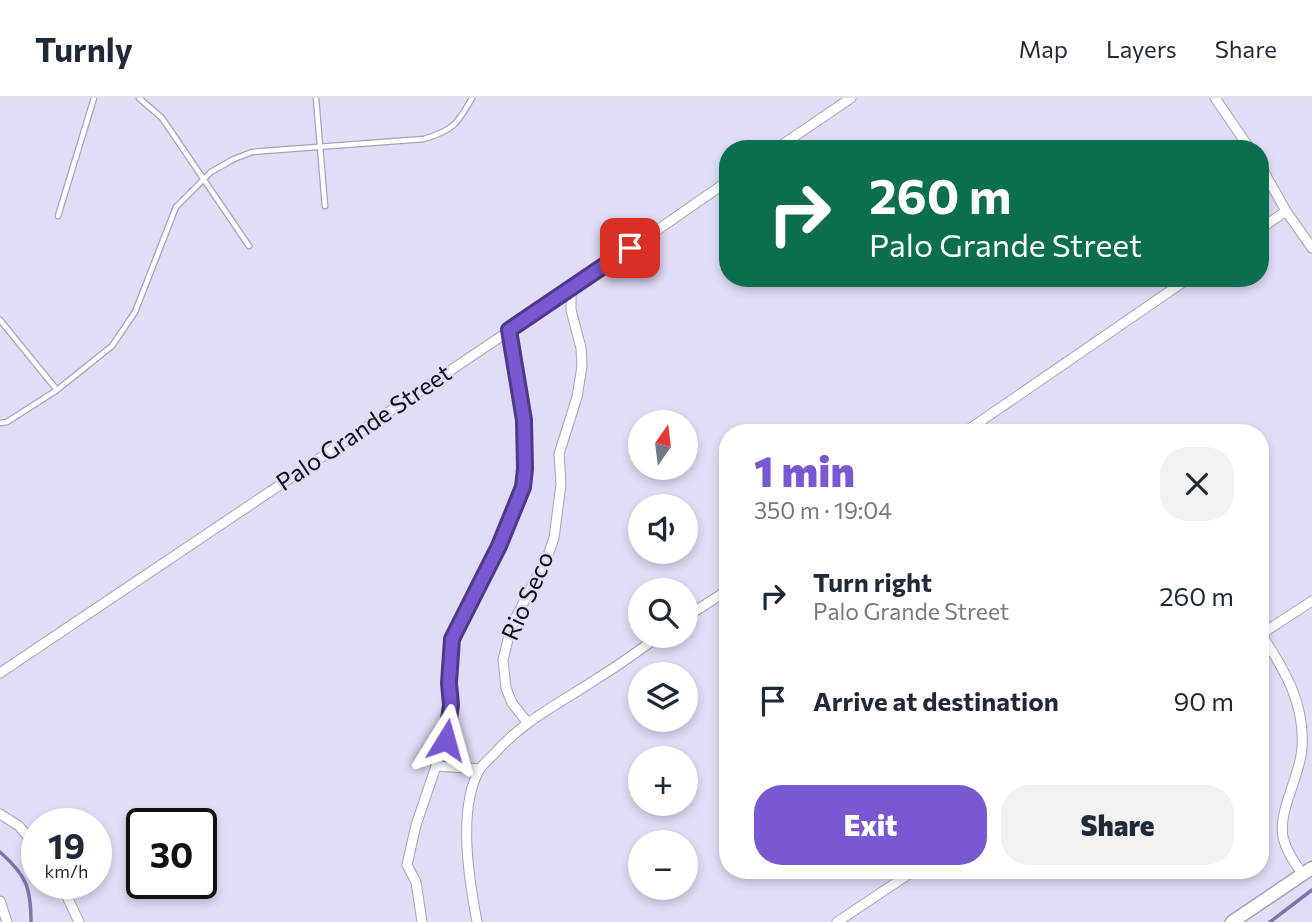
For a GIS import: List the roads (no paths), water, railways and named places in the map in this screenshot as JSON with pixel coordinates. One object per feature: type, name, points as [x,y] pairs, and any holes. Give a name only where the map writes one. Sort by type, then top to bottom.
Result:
[{"type":"street","points":[[789,140],[851,98]]},
{"type":"street","points":[[1215,98],[1244,140]]},
{"type":"street","points":[[1269,182],[1312,248]]},
{"type":"street","name":"Palo Grande Street","points":[[0,673],[719,187]]},
{"type":"street","points":[[1269,223],[1286,211]]},
{"type":"street","points":[[977,424],[1176,287]]},
{"type":"street","name":"Rio Seco","points":[[527,722],[512,703],[506,688],[503,660],[511,627],[554,538],[561,484],[559,454],[577,397],[582,366],[573,320],[571,289]]},
{"type":"street","name":"Rio Seco","points":[[422,922],[416,882],[407,865],[416,825],[449,728],[452,639],[499,546],[523,487],[523,411],[509,330]]},
{"type":"street","points":[[698,609],[719,596]]},
{"type":"street","points":[[1269,630],[1312,601]]},
{"type":"street","points":[[477,922],[467,822],[471,795],[480,769],[508,738],[527,722],[641,648]]},
{"type":"street","points":[[1232,922],[1307,872],[1287,849],[1282,828],[1284,812],[1300,764],[1301,720],[1289,679],[1269,648]]},
{"type":"street","points":[[437,766],[480,769]]},
{"type":"street","points":[[0,814],[21,828]]},
{"type":"street","points":[[837,922],[902,879]]},
{"type":"street","points":[[68,899],[79,922]]},
{"type":"street","points":[[0,901],[7,922]]},
{"type":"lane","points":[[58,216],[94,98]]},
{"type":"lane","points":[[139,98],[158,113],[249,246]]},
{"type":"lane","points":[[316,98],[318,148],[325,205]]},
{"type":"lane","points":[[0,423],[7,422],[57,390],[112,346],[135,312],[176,207],[211,172],[252,152],[424,139],[448,131],[465,112],[472,98]]},
{"type":"lane","points":[[0,320],[57,390]]},
{"type":"waterway","points":[[0,852],[25,882],[30,900],[31,922]]},
{"type":"waterway","points":[[1270,922],[1312,890]]}]
